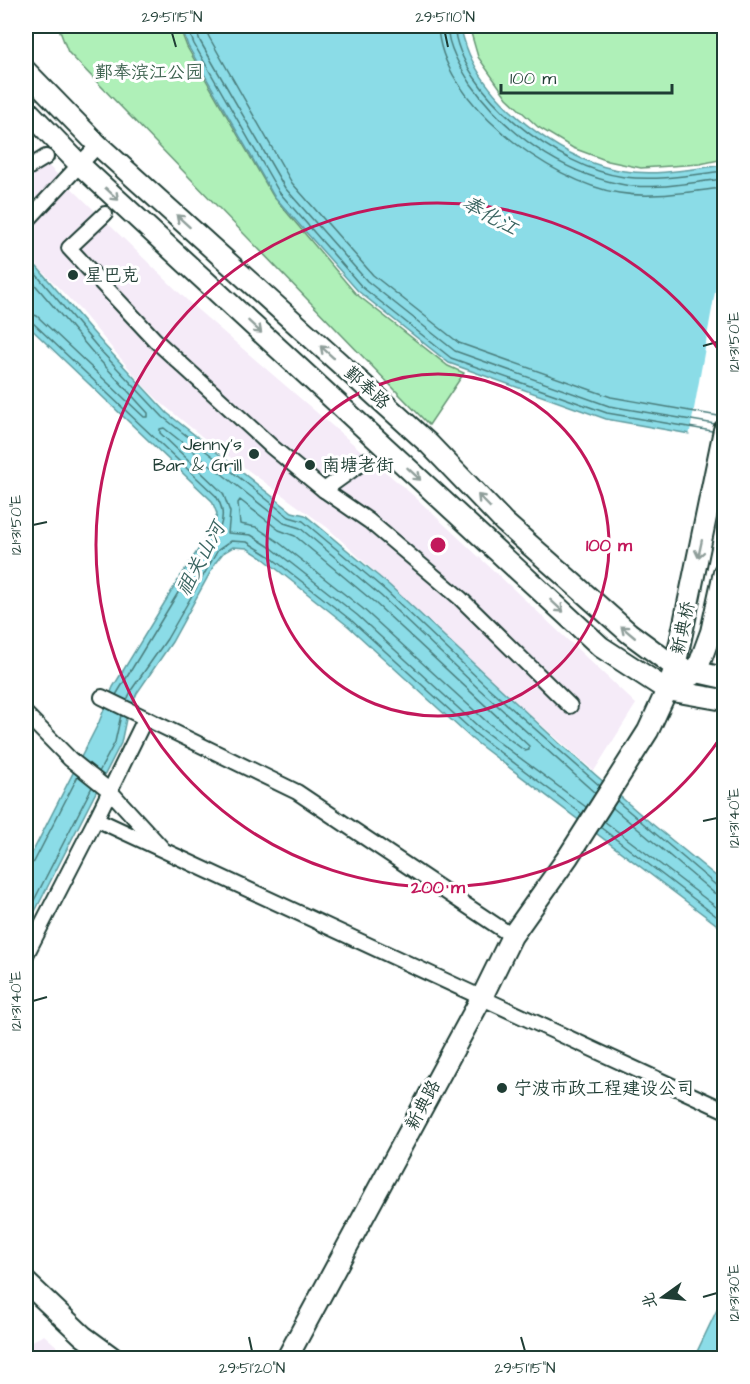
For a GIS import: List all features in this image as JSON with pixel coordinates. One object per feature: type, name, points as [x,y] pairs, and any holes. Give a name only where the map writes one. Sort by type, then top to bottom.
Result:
[{"type":"main road","name":"鄞奉路","points":[[26,71],[98,145],[429,444],[504,522],[629,633],[675,667],[724,678]]},
{"type":"main road","name":"鄞奉路","points":[[26,109],[80,165],[601,647],[667,690],[724,700]]},
{"type":"main road","name":"新典桥","points":[[667,690],[675,667],[724,430]]},
{"type":"main road","name":"新典桥","points":[[667,690],[696,673],[711,632],[724,572]]},
{"type":"main road","name":"新典路","points":[[287,1359],[482,997],[512,936],[568,857],[648,731],[667,690]]},
{"type":"main road","points":[[26,1282],[75,1330],[113,1359]]},
{"type":"street","points":[[26,222],[98,145]]},
{"type":"street","points":[[26,169],[46,157]]},
{"type":"street","points":[[105,214],[69,248],[155,340],[272,447],[324,490],[369,521],[460,598],[570,706]]},
{"type":"street","points":[[324,490],[366,460]]},
{"type":"street","points":[[102,697],[297,792],[512,936]]},
{"type":"street","points":[[26,714],[72,760],[106,789],[164,851]]},
{"type":"street","points":[[26,955],[96,819],[106,789],[140,717]]},
{"type":"street","points":[[96,819],[724,1110]]},
{"type":"shaded area","name":"南塘老街","points":[[26,144],[192,305],[416,498],[636,704],[594,771],[489,679],[328,528],[205,439],[142,384],[81,311],[26,254]]},
{"type":"shaded area","points":[[44,1335],[70,1358],[26,1358],[26,1344]]},
{"type":"green space","name":"鄞奉滨江公园","points":[[58,26],[179,26],[187,47],[273,196],[355,293],[448,366],[464,373],[429,425],[68,52]]},
{"type":"green space","points":[[469,26],[724,26],[724,159],[700,164],[641,168],[608,161],[573,148],[538,127],[507,98],[478,57]]},
{"type":"water","name":"奉化江","points":[[181,26],[460,26],[472,60],[498,98],[536,132],[557,146],[602,166],[624,171],[661,172],[724,165],[724,440],[606,419],[449,363],[358,291],[274,196],[188,46]]},
{"type":"water","name":"祖关山河","points":[[26,263],[37,267],[104,345],[167,413],[292,512],[305,515],[389,585],[559,743],[717,877],[724,885],[724,930],[473,740],[348,626],[264,559],[247,548],[233,547],[223,553],[216,562],[172,642],[137,693],[126,719],[121,743],[26,929],[26,865],[99,722],[113,687],[214,526],[217,514],[212,501],[26,324]]},
{"type":"water","points":[[724,1295],[723,1358],[694,1358]]},
{"type":"pier","points":[[724,242],[724,443],[689,437]]},
{"type":"place","name":"星巴克","points":[[73,275]]},
{"type":"place","name":"Jenny's Bar & Grill","points":[[254,454]]},
{"type":"place","name":"南塘老街","points":[[310,465]]},
{"type":"place","name":"宁波市政工程建设公司","points":[[502,1088]]}]
